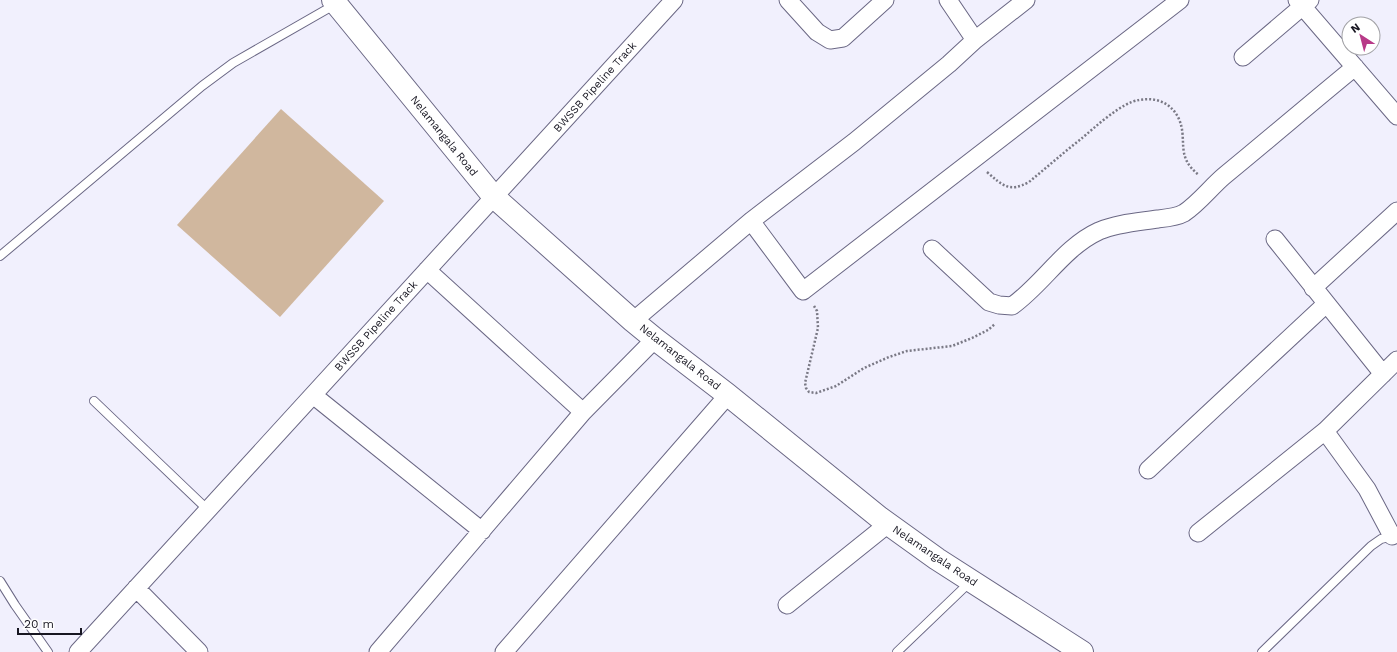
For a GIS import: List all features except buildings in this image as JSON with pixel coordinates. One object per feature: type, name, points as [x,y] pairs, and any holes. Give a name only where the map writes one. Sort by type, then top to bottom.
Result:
[{"type":"main road","name":"Nelamangala Road","points":[[334,2],[494,197],[633,321],[728,395],[842,489],[888,524],[1070,649]]},
{"type":"street","name":"BWSSB Pipeline Track","points":[[78,652],[674,0]]},
{"type":"street","points":[[788,0],[817,32],[830,40],[843,38],[885,0]]},
{"type":"street","points":[[948,0],[975,40]]},
{"type":"street","points":[[633,321],[751,221],[866,132],[949,64],[975,40],[1026,0]]},
{"type":"street","points":[[751,221],[803,291],[1180,0]]},
{"type":"street","points":[[1243,57],[1303,2],[1355,67],[1397,116]]},
{"type":"street","points":[[932,249],[989,302],[999,305],[1012,306],[1025,297],[1038,281],[1084,240],[1099,231],[1112,226],[1170,218],[1189,210],[1218,181],[1355,67]]},
{"type":"street","points":[[1313,288],[1397,211]]},
{"type":"street","points":[[1275,239],[1383,374]]},
{"type":"street","points":[[427,270],[583,412]]},
{"type":"street","points":[[1148,470],[1326,304]]},
{"type":"street","points":[[378,652],[583,412],[655,339]]},
{"type":"street","points":[[1198,533],[1325,431],[1397,360]]},
{"type":"street","points":[[313,395],[482,531]]},
{"type":"street","points":[[504,652],[728,395]]},
{"type":"street","points":[[1325,431],[1367,489],[1394,537]]},
{"type":"street","points":[[787,605],[888,524]]},
{"type":"street","points":[[136,588],[199,652]]},
{"type":"lane","points":[[0,256],[202,86],[233,63],[334,2]]},
{"type":"lane","points":[[94,401],[208,510]]},
{"type":"lane","points":[[1262,652],[1371,546],[1381,539],[1394,537]]},
{"type":"lane","points":[[0,581],[48,652]]},
{"type":"lane","points":[[897,652],[971,581]]},
{"type":"path","points":[[972,160],[1002,185],[1011,188],[1020,187],[1029,182],[1107,117],[1127,104],[1138,100],[1163,101],[1170,106],[1177,115],[1181,127],[1186,161],[1191,169],[1202,177],[1218,181]]},
{"type":"path","points":[[803,291],[817,311],[818,328],[805,383],[809,392],[816,393],[836,386],[864,368],[889,357],[907,351],[952,346],[972,338],[988,330],[1001,320],[1012,306]]}]
